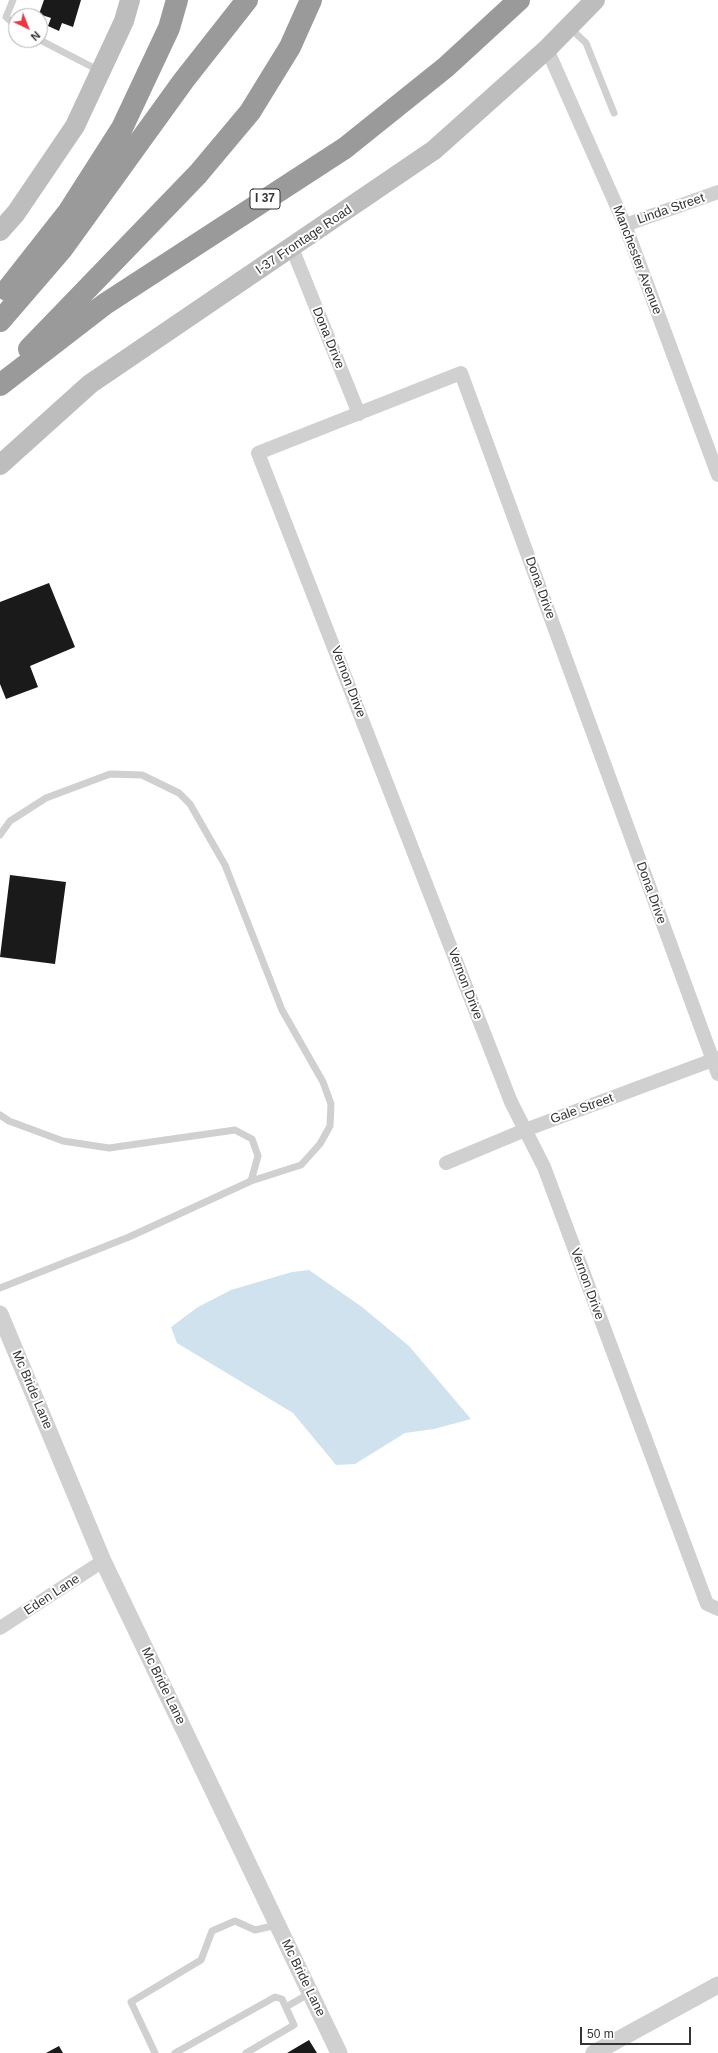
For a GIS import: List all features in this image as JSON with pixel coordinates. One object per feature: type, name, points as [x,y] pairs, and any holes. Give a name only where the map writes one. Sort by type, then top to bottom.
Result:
[{"type":"highway","points":[[0,299],[69,211],[122,128],[169,28],[177,0]]},
{"type":"highway","points":[[0,320],[62,249],[184,80],[247,0]]},
{"type":"highway","points":[[0,378],[198,174],[250,112],[290,47],[310,0]]},
{"type":"highway","name":"I 37","points":[[0,385],[105,304],[345,148],[446,67],[520,0]]},
{"type":"main road","points":[[0,231],[16,213],[75,126],[124,21],[130,0]]},
{"type":"main road","name":"I-37 Frontage Road","points":[[0,464],[90,384],[434,150],[547,49],[595,0]]},
{"type":"street","name":"Manchester Avenue","points":[[547,49],[625,225],[718,475]]},
{"type":"street","name":"Linda Street","points":[[625,225],[718,192]]},
{"type":"street","name":"Dona Drive","points":[[292,248],[359,414],[461,374],[715,1059],[718,1074]]},
{"type":"street","name":"Vernon Drive","points":[[359,414],[258,453],[511,1102],[544,1167],[707,1604],[718,1609]]},
{"type":"street","name":"Gale Street","points":[[446,1163],[525,1130],[715,1059]]},
{"type":"street","name":"Mc Bride Lane","points":[[0,1314],[103,1561],[339,2053]]},
{"type":"street","name":"Eden Lane","points":[[0,1628],[103,1561]]},
{"type":"street","points":[[594,2053],[718,1985]]},
{"type":"lane","points":[[3,15],[13,0]]},
{"type":"lane","points":[[569,27],[586,43],[614,113]]},
{"type":"lane","points":[[48,44],[100,71]]},
{"type":"lane","points":[[0,835],[10,821],[46,798],[110,774],[142,775],[179,793],[190,804],[225,865],[282,1010],[323,1082],[331,1104],[330,1126],[320,1144],[301,1165],[251,1181],[129,1237],[0,1288]]},
{"type":"lane","points":[[0,1115],[9,1121],[63,1141],[109,1148],[235,1130],[252,1139],[258,1156],[251,1181]]},
{"type":"lane","points":[[155,2053],[131,2002],[201,1960],[212,1931],[235,1921],[255,1930],[278,1924]]},
{"type":"lane","points":[[286,2007],[310,1993]]},
{"type":"lane","points":[[175,2053],[275,1997],[282,1999],[294,2025],[246,2053]]},
{"type":"water","points":[[309,1270],[362,1307],[409,1346],[471,1419],[434,1429],[405,1433],[355,1464],[336,1465],[293,1413],[177,1343],[171,1327],[198,1307],[231,1290],[292,1272]]},
{"type":"building","points":[[44,0],[81,0],[73,27],[62,23],[59,31],[48,26],[51,18],[48,17],[48,8],[41,8]]},
{"type":"building","points":[[49,583],[75,647],[30,666],[38,687],[6,699],[0,684],[0,602]]},
{"type":"building","points":[[10,875],[66,882],[55,964],[0,957]]},
{"type":"building","points":[[309,2040],[317,2053],[287,2053]]},
{"type":"building","points":[[59,2046],[63,2053],[46,2053]]}]
